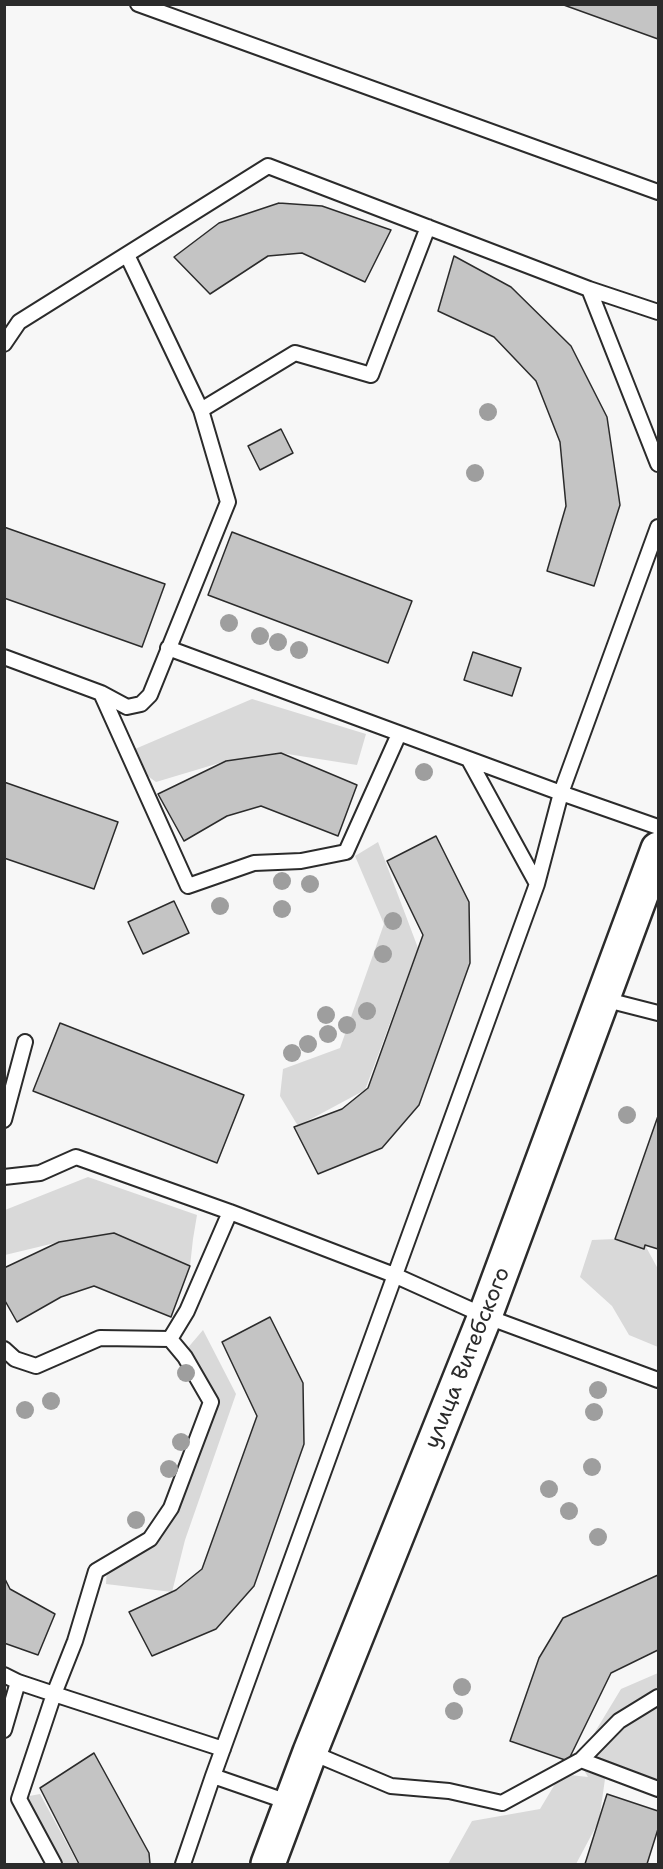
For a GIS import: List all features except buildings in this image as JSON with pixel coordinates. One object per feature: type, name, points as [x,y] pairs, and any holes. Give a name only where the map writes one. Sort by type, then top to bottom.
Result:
[{"type":"street","name":"улица Витебского","points":[[268,1864],[310,1752],[485,1316],[658,849]]},
{"type":"lane","points":[[138,4],[658,192]]},
{"type":"lane","points":[[4,344],[19,322],[268,166],[589,289],[658,312]]},
{"type":"lane","points":[[201,410],[295,352],[371,375],[428,227]]},
{"type":"lane","points":[[4,657],[100,693],[127,707],[141,704],[150,695],[228,502],[201,410],[127,255]]},
{"type":"lane","points":[[589,289],[658,465]]},
{"type":"lane","points":[[183,1864],[537,884],[561,793],[658,527]]},
{"type":"lane","points":[[168,648],[468,760],[658,827]]},
{"type":"lane","points":[[100,693],[188,886],[254,863],[302,861],[346,852],[399,734]]},
{"type":"lane","points":[[468,760],[537,884]]},
{"type":"lane","points":[[603,999],[658,1013]]},
{"type":"lane","points":[[4,1119],[25,1042]]},
{"type":"lane","points":[[4,1177],[40,1173],[76,1157],[230,1212],[394,1275],[485,1316],[658,1380]]},
{"type":"lane","points":[[170,1339],[187,1311],[230,1212]]},
{"type":"lane","points":[[4,1349],[15,1359],[36,1366],[100,1338],[170,1339],[185,1357],[212,1402],[171,1508],[150,1539],[96,1571],[75,1641],[54,1694],[19,1799],[54,1864]]},
{"type":"lane","points":[[4,1675],[18,1682],[223,1749]]},
{"type":"lane","points":[[4,1730],[18,1682]]},
{"type":"lane","points":[[310,1752],[391,1786],[449,1791],[502,1803],[581,1760],[619,1721],[658,1697]]},
{"type":"lane","points":[[581,1760],[658,1789]]},
{"type":"lane","points":[[213,1776],[291,1803]]},
{"type":"shaded area","points":[[252,699],[366,734],[357,765],[281,753],[226,761],[156,782],[145,774],[135,749]]},
{"type":"shaded area","points":[[378,842],[418,948],[365,1090],[298,1126],[280,1096],[283,1069],[340,1048],[384,924],[355,856]]},
{"type":"shaded area","points":[[88,1177],[197,1215],[190,1266],[114,1233],[59,1242],[5,1255],[5,1210]]},
{"type":"shaded area","points":[[615,1239],[645,1245],[658,1269],[658,1347],[629,1335],[612,1306],[580,1277],[592,1240]]},
{"type":"shaded area","points":[[203,1330],[236,1394],[185,1540],[172,1592],[106,1584],[107,1567],[162,1538],[214,1409],[186,1350]]},
{"type":"shaded area","points":[[658,1673],[658,1786],[605,1779],[599,1821],[576,1864],[448,1864],[472,1821],[540,1809],[561,1774],[588,1777],[578,1760],[621,1689]]},
{"type":"shaded area","points":[[40,1794],[78,1864],[64,1864],[24,1797]]}]
